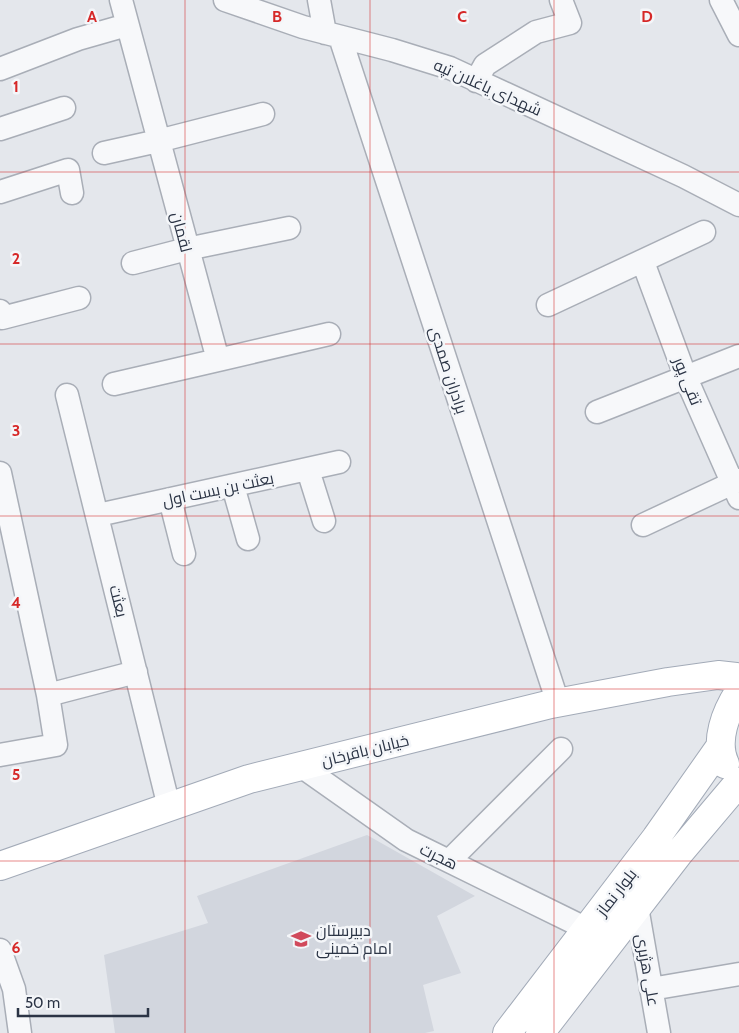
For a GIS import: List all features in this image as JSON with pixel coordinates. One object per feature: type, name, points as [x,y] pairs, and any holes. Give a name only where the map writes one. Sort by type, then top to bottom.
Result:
[{"type":"main road","name":"خیابان باقرخان","points":[[0,866],[249,779],[558,703],[710,676],[736,677],[739,680]]},
{"type":"main road","points":[[739,692],[726,716],[721,732],[720,747],[722,759],[727,768],[735,774],[739,774]]},
{"type":"main road","name":"بلوار نماز","points":[[507,1033],[677,809],[720,747]]},
{"type":"main road","name":"بلوار نماز","points":[[540,1033],[704,823],[739,782]]},
{"type":"main road","points":[[677,809],[696,803],[704,810],[704,823]]},
{"type":"street","name":"لقمان","points":[[121,0],[218,360]]},
{"type":"street","name":"شهدای یاغلان تپه","points":[[225,0],[303,27],[392,50],[450,68],[683,176],[739,205]]},
{"type":"street","name":"برادران صمدی","points":[[319,0],[558,703]]},
{"type":"street","points":[[476,81],[485,65],[536,32],[570,23],[561,0]]},
{"type":"street","points":[[724,1],[739,35]]},
{"type":"street","points":[[0,69],[78,39],[127,25]]},
{"type":"street","points":[[0,129],[64,108]]},
{"type":"street","points":[[104,153],[158,142],[263,114]]},
{"type":"street","points":[[0,192],[68,170],[72,193]]},
{"type":"street","points":[[133,263],[187,249],[289,228]]},
{"type":"street","points":[[548,305],[704,232]]},
{"type":"street","name":"تقی پور","points":[[643,262],[686,378],[737,487]]},
{"type":"street","points":[[0,311],[2,318],[80,298]]},
{"type":"street","points":[[114,384],[329,334]]},
{"type":"street","points":[[597,412],[739,356]]},
{"type":"street","name":"بعثت","points":[[67,395],[169,807]]},
{"type":"street","name":"بعثت بن بست اول","points":[[98,515],[339,462]]},
{"type":"street","points":[[308,470],[324,521]]},
{"type":"street","points":[[0,472],[48,695],[56,745],[0,755]]},
{"type":"street","points":[[233,486],[248,539]]},
{"type":"street","points":[[643,524],[737,487]]},
{"type":"street","points":[[170,499],[184,554]]},
{"type":"street","points":[[48,695],[136,672]]},
{"type":"street","points":[[449,861],[561,749]]},
{"type":"street","name":"هجرت","points":[[301,766],[406,840],[586,929]]},
{"type":"street","name":"علی هژبری","points":[[637,908],[659,1033]]},
{"type":"street","points":[[0,950],[14,989],[20,1033]]},
{"type":"street","points":[[651,989],[739,974]]},
{"type":"shaded area","name":"دبیرستان امام خمینی","points":[[367,835],[475,896],[437,916],[461,973],[423,985],[434,1031],[425,1033],[115,1033],[104,955],[208,923],[197,896]]},
{"type":"place","name":"دبیرستان امام خمینی","points":[[301,939]]}]
